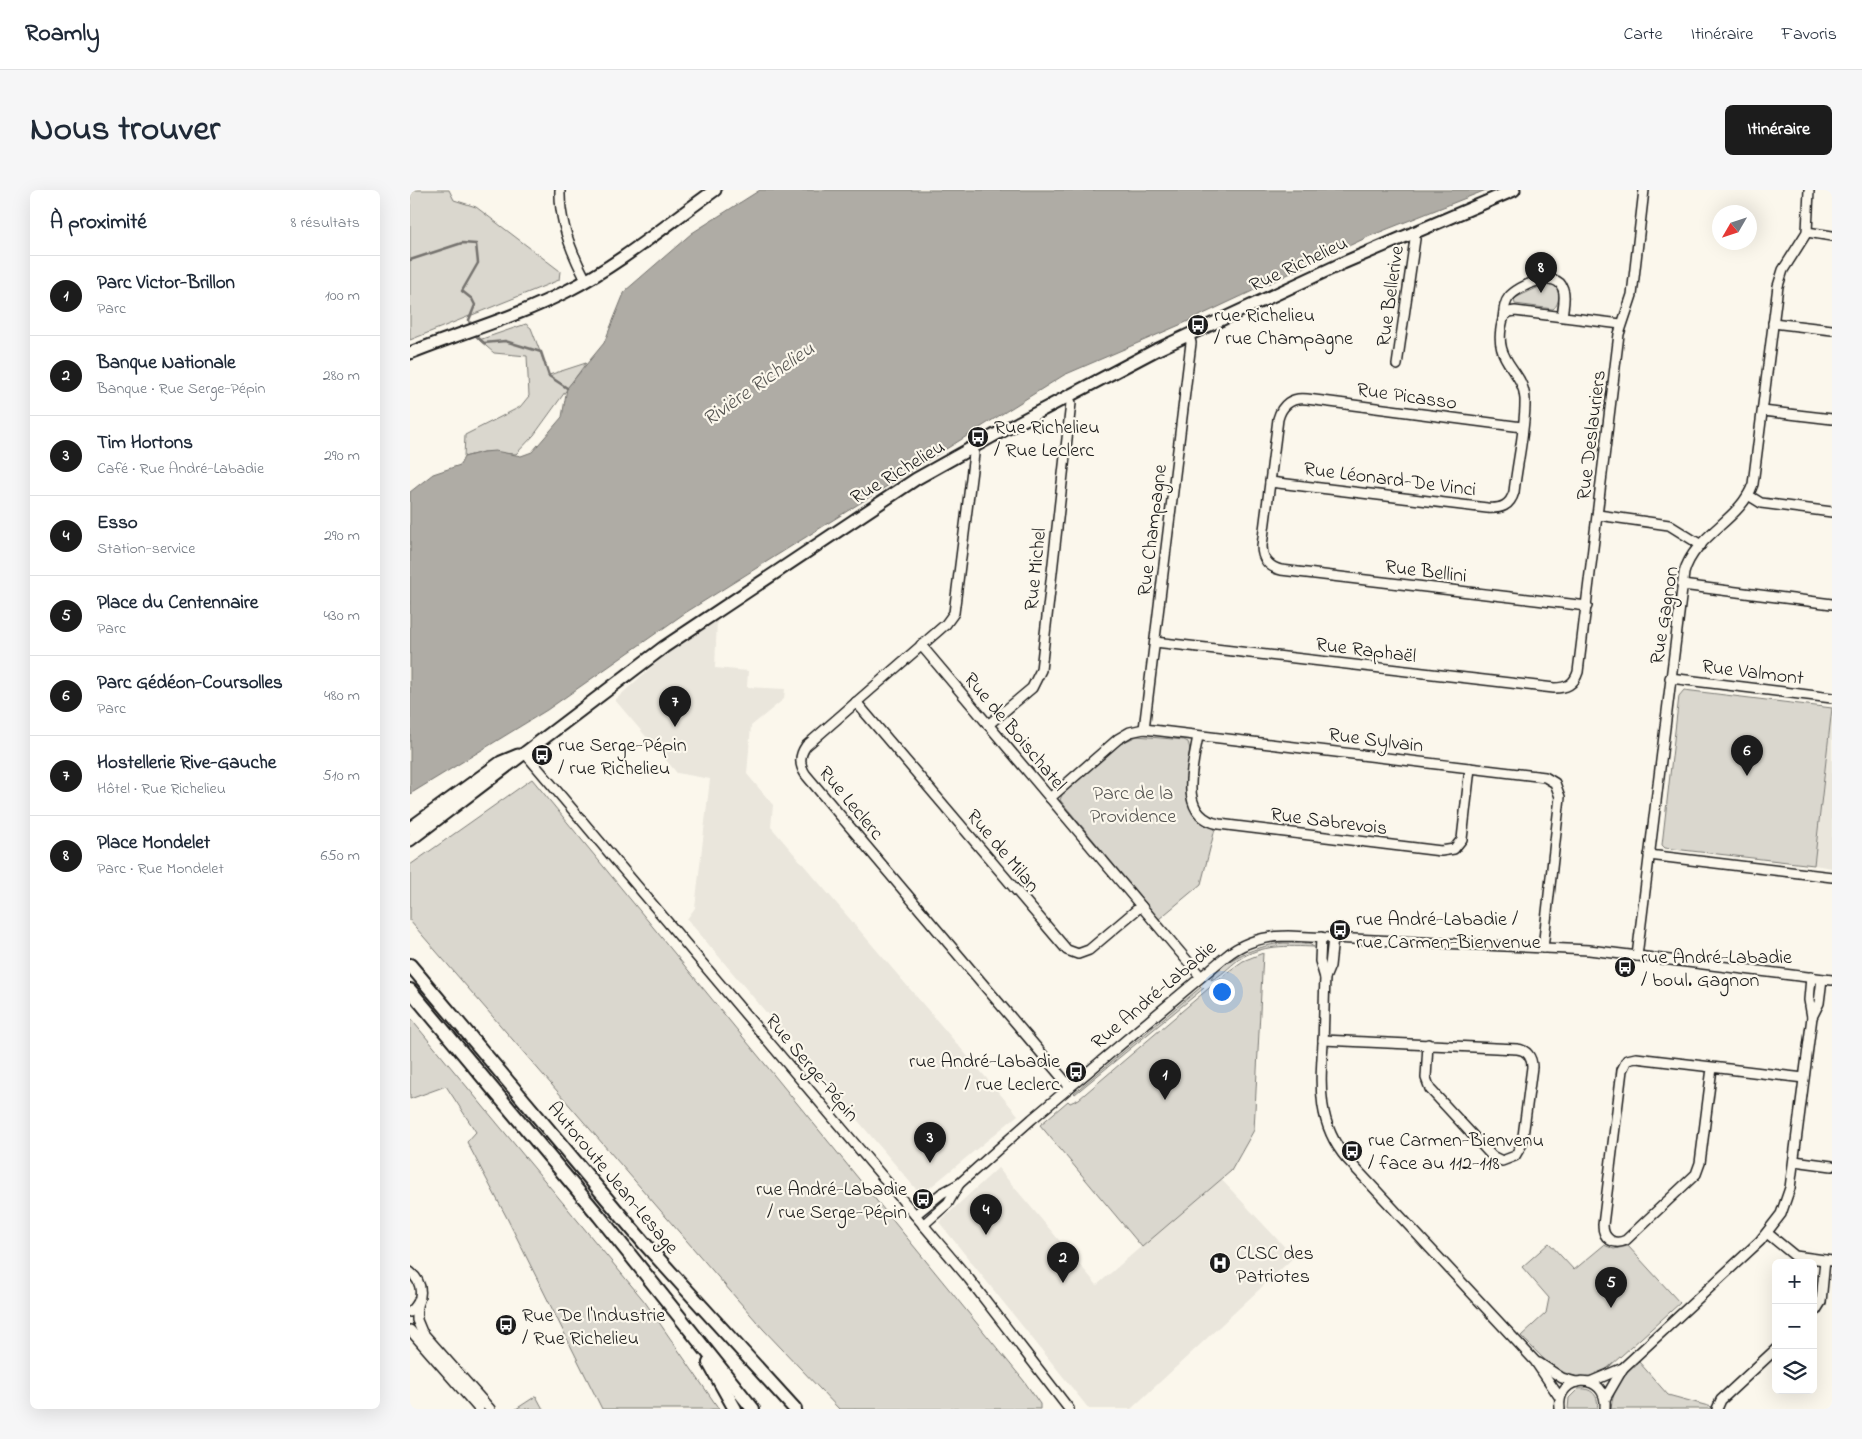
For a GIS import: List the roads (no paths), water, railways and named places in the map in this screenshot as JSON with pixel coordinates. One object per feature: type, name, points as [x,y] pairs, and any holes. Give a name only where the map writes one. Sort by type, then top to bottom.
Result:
[{"type":"highway","name":"Autoroute Jean-Lesage","points":[[410,965],[670,1271],[795,1409]]},
{"type":"highway","name":"Autoroute Jean-Lesage","points":[[410,990],[519,1120],[754,1409]]},
{"type":"highway","points":[[689,1328],[735,1409]]},
{"type":"main road","points":[[410,353],[539,304],[586,280],[625,256],[715,190]]},
{"type":"main road","name":"Rue Richelieu","points":[[410,828],[501,762],[524,752],[671,643],[883,500],[971,448],[1068,396],[1189,335],[1414,232],[1514,190]]},
{"type":"main road","name":"Rue Richelieu","points":[[410,840],[514,764],[524,752]]},
{"type":"street","points":[[560,190],[560,210],[572,250],[586,280]]},
{"type":"street","name":"Rue Deslauriers","points":[[1572,684],[1577,675],[1622,324],[1632,295],[1644,190]]},
{"type":"street","name":"Rue Gagnon","points":[[1637,956],[1682,585],[1688,562],[1700,545],[1748,495],[1754,478],[1780,277],[1807,232],[1809,190]]},
{"type":"street","name":"Rue Bellerive","points":[[1397,365],[1416,239],[1414,232]]},
{"type":"street","points":[[1807,232],[1832,236]]},
{"type":"street","points":[[1522,427],[1524,394],[1520,382],[1502,354],[1500,342],[1505,304],[1512,294],[1548,278],[1558,281],[1562,287],[1562,316]]},
{"type":"street","points":[[1503,320],[1505,314],[1513,310],[1622,324]]},
{"type":"street","points":[[1774,323],[1832,330]]},
{"type":"street","name":"Rue Champagne","points":[[1144,729],[1191,343],[1189,335]]},
{"type":"street","name":"Rue Michel","points":[[988,725],[1032,688],[1041,670],[1071,403],[1068,396]]},
{"type":"street","name":"Rue Picasso","points":[[1270,482],[1279,415],[1288,402],[1297,398],[1522,427]]},
{"type":"street","points":[[1763,410],[1832,419]]},
{"type":"street","name":"Rue Léonard-De Vinci","points":[[1270,482],[1487,508],[1505,506],[1511,500],[1514,492],[1522,427]]},
{"type":"street","name":"Rue Leclerc","points":[[971,448],[974,454],[955,609],[948,621],[806,746],[801,757],[803,770],[1070,1087]]},
{"type":"street","name":"Rue Bellini","points":[[1270,482],[1262,546],[1265,560],[1272,567],[1282,570],[1587,606]]},
{"type":"street","points":[[1748,495],[1761,503],[1832,512]]},
{"type":"street","points":[[1598,514],[1669,525],[1700,545]]},
{"type":"street","points":[[1682,585],[1832,604]]},
{"type":"street","name":"Rue Raphaël","points":[[1155,642],[1554,688],[1562,688],[1572,684]]},
{"type":"street","name":"Rue de Boischatel","points":[[921,645],[1201,977]]},
{"type":"street","name":"Rue Valmont","points":[[1670,678],[1832,698]]},
{"type":"street","name":"Rue de Milan","points":[[856,702],[1067,950],[1078,954],[1089,950],[1141,906]]},
{"type":"street","name":"Rue Sylvain","points":[[1050,798],[1118,739],[1130,732],[1144,729],[1544,777],[1552,781],[1558,788],[1560,800],[1543,948]]},
{"type":"street","name":"Rue Sabrevois","points":[[1198,736],[1190,795],[1195,809],[1208,821],[1219,824],[1446,851],[1454,849],[1459,844],[1470,768]]},
{"type":"street","name":"Rue Serge-Pépin","points":[[524,752],[923,1224],[986,1300],[1069,1409]]},
{"type":"street","points":[[1649,855],[1832,877]]},
{"type":"street","name":"Rue André-Labadie","points":[[915,1215],[942,1193],[959,1184],[1070,1087],[1201,977],[1232,952],[1252,942],[1276,936],[1543,948],[1637,956],[1832,980]]},
{"type":"street","points":[[1321,937],[1320,961],[1325,978],[1321,1104],[1326,1124],[1335,1142],[1424,1242],[1535,1360],[1560,1398]]},
{"type":"street","points":[[1325,978],[1330,966],[1333,938]]},
{"type":"street","points":[[1811,977],[1808,1000],[1812,1017]]},
{"type":"street","points":[[1605,1399],[1623,1368],[1768,1233],[1785,1204],[1794,1161],[1812,1017],[1819,1003],[1822,979]]},
{"type":"street","points":[[1323,1040],[1428,1044],[1520,1049],[1529,1054],[1532,1066],[1522,1144],[1515,1156],[1505,1161],[1492,1156],[1430,1089],[1426,1078],[1428,1044]]},
{"type":"street","points":[[1712,1068],[1700,1163],[1696,1174],[1626,1240],[1619,1242],[1611,1241],[1605,1236],[1603,1225],[1624,1064],[1633,1058],[1804,1078]]},
{"type":"street","points":[[1794,1161],[1832,1166]]},
{"type":"street","name":"Rue André-Labadie","points":[[923,1224],[948,1203],[959,1184]]},
{"type":"street","points":[[1768,1233],[1792,1254],[1829,1260],[1821,1302],[1817,1308]]},
{"type":"street","points":[[410,1272],[416,1278],[421,1288],[414,1308],[422,1332],[490,1409]]},
{"type":"street","points":[[410,1330],[479,1409]]},
{"type":"street","points":[[1717,1409],[1721,1400],[1772,1353]]},
{"type":"street","points":[[1535,1360],[1562,1378],[1576,1382],[1590,1382],[1623,1368]]},
{"type":"street","points":[[1560,1409],[1560,1398],[1565,1389],[1576,1382]]},
{"type":"street","points":[[1590,1382],[1600,1389],[1605,1399],[1606,1409]]},
{"type":"water","name":"Rivière Richelieu","points":[[760,190],[1486,190],[1370,236],[1182,324],[1064,375],[685,613],[547,710],[410,794],[410,492],[433,474],[460,465],[464,457],[495,451],[521,456],[532,452],[562,417],[567,388],[604,343],[625,291],[692,233]]},
{"type":"waterway","points":[[410,260],[462,243],[476,244],[478,263],[462,291],[472,299],[475,305],[469,320],[471,328]]},
{"type":"waterway","points":[[473,333],[484,343],[505,341],[541,352],[549,376],[567,388]]},
{"type":"place","name":"Place Mondelet","points":[[1541,293]]},
{"type":"place","name":"rue Richelieu / rue Champagne","points":[[1198,325]]},
{"type":"place","name":"Rue Richelieu / Rue Leclerc","points":[[978,437]]},
{"type":"place","name":"Hostellerie Rive-Gauche","points":[[675,727]]},
{"type":"place","name":"rue Serge-Pépin / rue Richelieu","points":[[542,755]]},
{"type":"place","name":"Parc Gédéon-Coursolles","points":[[1747,776]]},
{"type":"place","name":"rue André-Labadie / rue Carmen-Bienvenue","points":[[1340,930]]},
{"type":"place","name":"rue André-Labadie / boul. Gagnon","points":[[1625,967]]},
{"type":"place","name":"rue André-Labadie / rue Leclerc","points":[[1076,1072]]},
{"type":"place","name":"Parc Victor-Brillon","points":[[1165,1100]]},
{"type":"place","name":"rue Carmen-Bienvenu / face au 112-118","points":[[1352,1151]]},
{"type":"place","name":"Tim Hortons","points":[[930,1163]]},
{"type":"place","name":"rue André-Labadie / rue Serge-Pépin","points":[[923,1199]]},
{"type":"place","name":"Esso","points":[[986,1235]]},
{"type":"place","name":"CLSC des Patriotes","points":[[1220,1263]]},
{"type":"place","name":"Banque Nationale","points":[[1063,1283]]},
{"type":"place","name":"Place du Centennaire","points":[[1611,1308]]},
{"type":"place","name":"Rue De l'Industrie / Rue Richelieu","points":[[506,1325]]},
{"type":"park label","name":"Parc de la Providence","points":[[1133,804]]}]
